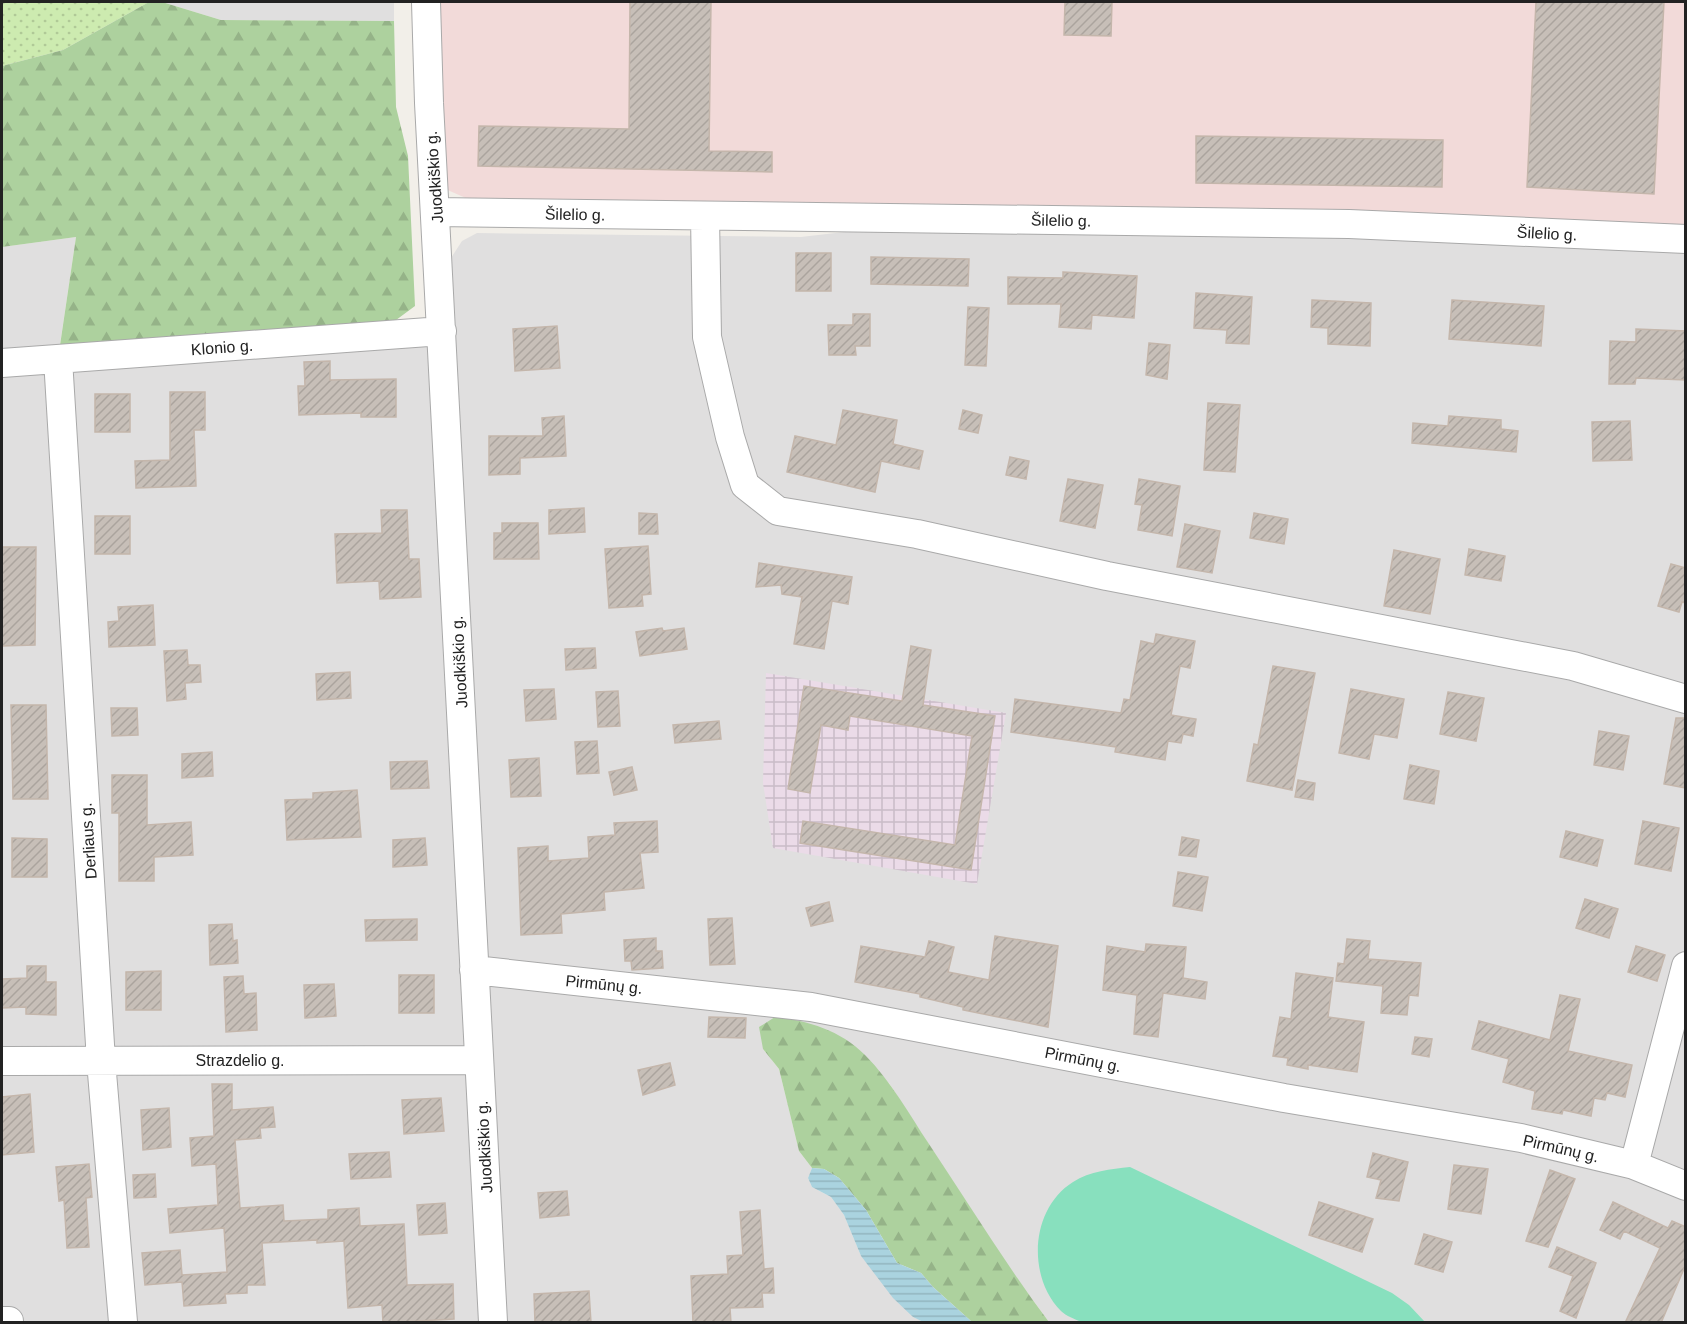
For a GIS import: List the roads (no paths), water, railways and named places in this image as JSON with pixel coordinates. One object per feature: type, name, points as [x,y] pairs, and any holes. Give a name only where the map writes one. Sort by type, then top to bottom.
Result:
[{"type":"street","name":"Juodkiškio g.","points":[[426,2],[429,103],[493,1323]]},
{"type":"street","name":"Šilelio g.","points":[[436,212],[1349,224],[1686,240]]},
{"type":"street","points":[[705,216],[707,337],[730,437],[746,485],[778,511],[917,534],[1107,576],[1573,666],[1686,699]]},
{"type":"street","name":"Klonio g.","points":[[2,363],[442,331]]},
{"type":"street","name":"Derliaus g.","points":[[58,359],[101,1061],[123,1323]]},
{"type":"street","points":[[1634,1165],[1686,966]]},
{"type":"street","name":"Pirmūnų g.","points":[[474,970],[811,1007],[1284,1098],[1521,1138],[1634,1165],[1686,1186]]},
{"type":"street","name":"Strazdelio g.","points":[[2,1061],[479,1060]]},
{"type":"water","points":[[812,1168],[824,1169],[839,1178],[866,1210],[897,1263],[921,1273],[972,1322],[923,1322],[913,1317],[893,1298],[861,1256],[844,1215],[831,1197],[812,1187],[808,1178]]}]
